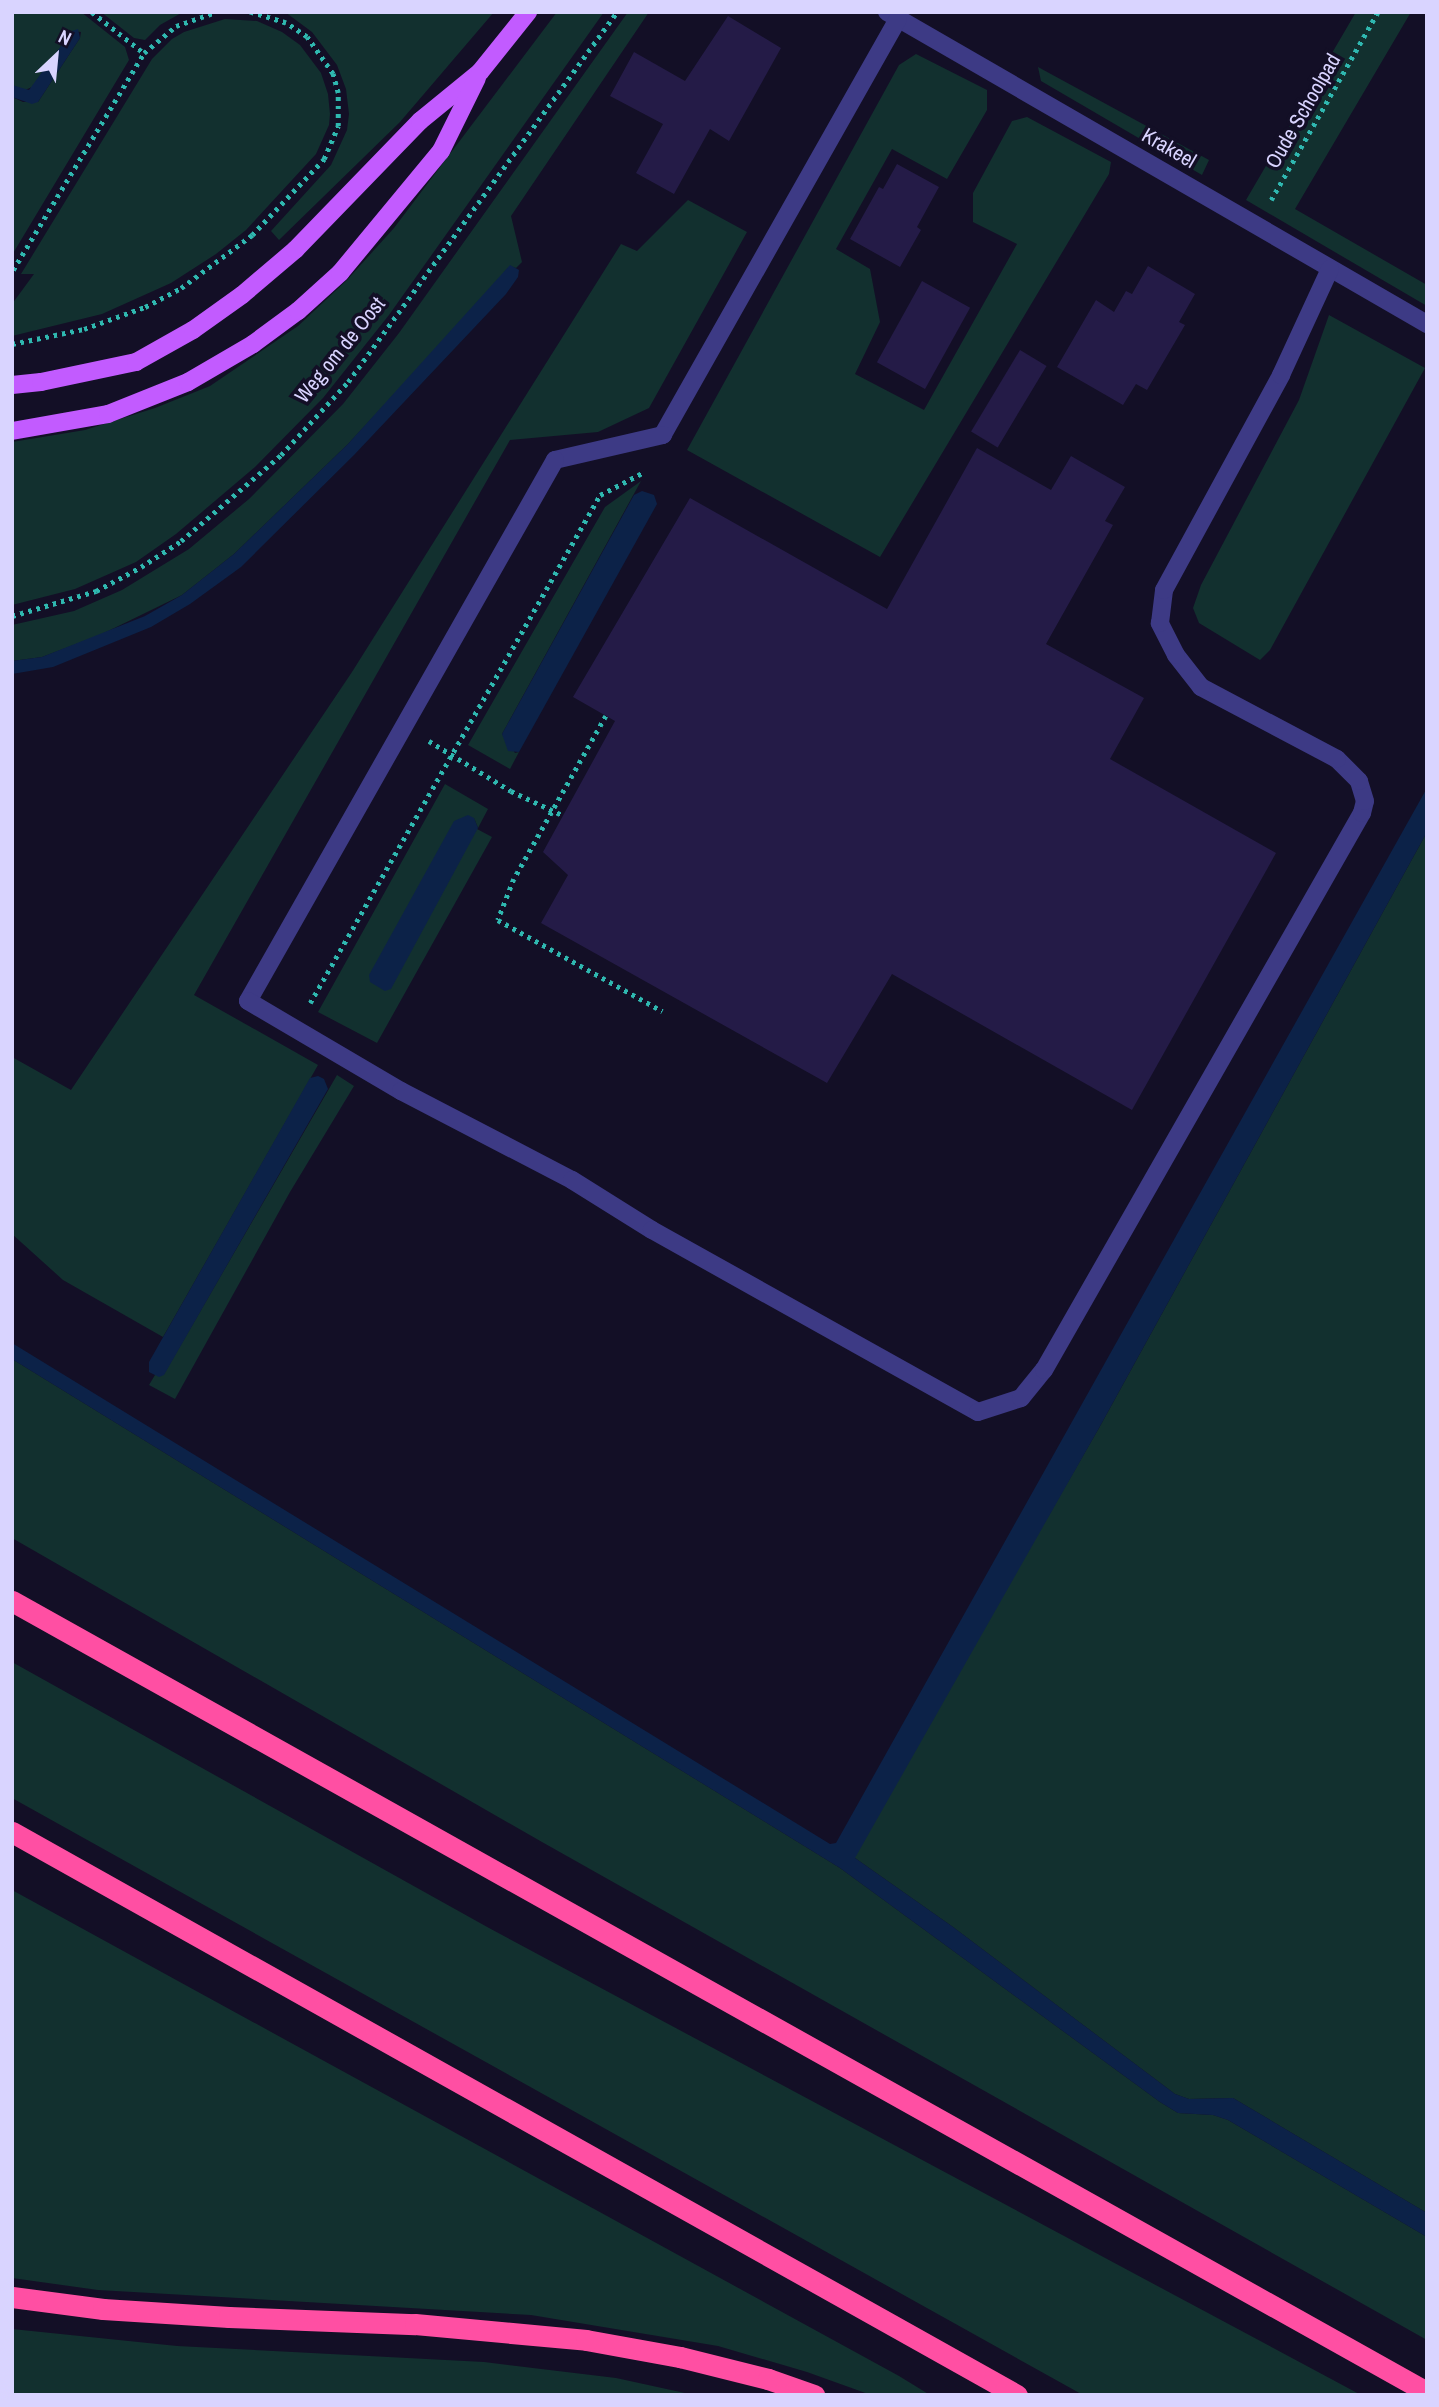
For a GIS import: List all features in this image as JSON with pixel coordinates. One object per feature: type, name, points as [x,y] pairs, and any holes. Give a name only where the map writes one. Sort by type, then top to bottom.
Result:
[{"type":"highway","points":[[12,1601],[1427,2392]]},
{"type":"highway","points":[[12,1832],[1017,2395]]},
{"type":"highway","points":[[12,2297],[103,2309],[229,2317],[415,2323],[586,2340],[680,2357],[768,2379],[814,2395]]},
{"type":"main road","points":[[12,385],[41,383],[136,362],[192,330],[242,295],[295,250],[420,121],[480,72],[528,12]]},
{"type":"main road","points":[[12,431],[108,414],[188,382],[253,344],[299,311],[340,273],[441,151],[480,72]]},
{"type":"street","name":"Krakeel","points":[[892,15],[1427,324]]},
{"type":"street","points":[[892,15],[663,435],[555,460],[406,727],[248,1001],[401,1091],[572,1180],[652,1230],[978,1412],[1021,1398],[1044,1370],[1362,813],[1365,801],[1359,781],[1337,759],[1201,687],[1176,655],[1160,623],[1164,590],[1281,375],[1330,269]]},
{"type":"path","points":[[92,12],[144,53]]},
{"type":"path","points":[[13,270],[144,53],[176,26],[216,12]]},
{"type":"path","points":[[12,344],[84,330],[145,306],[181,288],[252,235],[324,159],[335,139],[339,119],[338,93],[333,74],[307,37],[286,23],[250,12]]},
{"type":"path","name":"Weg om de Oost","points":[[12,616],[96,592],[141,567],[192,532],[281,455],[348,382],[617,12]]},
{"type":"path","name":"Oude Schoolpad","points":[[1257,225],[1378,12]]},
{"type":"path","points":[[304,1012],[453,756],[600,495],[653,467],[663,435]]},
{"type":"path","points":[[606,716],[514,879],[498,920],[662,1011]]},
{"type":"path","points":[[406,727],[510,791],[562,815]]},
{"type":"green space","points":[[12,12],[81,12],[125,47],[129,60],[12,255],[12,97],[23,102],[38,102],[80,38],[81,32],[72,31],[32,87],[25,90],[12,85]]},
{"type":"green space","points":[[101,12],[183,12],[160,25],[145,40],[134,38]]},
{"type":"green space","points":[[285,12],[494,12],[400,122],[279,240],[271,231],[331,165],[347,130],[349,114],[346,89],[337,65],[312,32]]},
{"type":"green space","points":[[557,12],[604,12],[389,315],[323,398],[255,467],[176,534],[136,562],[75,589],[12,605],[12,442],[85,430],[155,408],[210,386],[298,326],[347,280],[394,228]]},
{"type":"green space","points":[[628,12],[649,12],[511,216],[522,262],[516,268],[510,266],[506,270],[498,282],[348,444],[234,554],[182,595],[100,635],[42,657],[12,661],[12,625],[74,611],[122,590],[189,549],[249,499],[343,404],[399,333]]},
{"type":"green space","points":[[1356,12],[1411,12],[1295,209],[1427,285],[1427,306],[1246,200]]},
{"type":"green space","points":[[225,19],[257,21],[282,32],[300,45],[321,73],[328,94],[330,114],[329,125],[316,154],[246,230],[216,254],[171,283],[102,314],[12,336],[12,304],[34,274],[21,274],[152,59],[172,39],[184,32]]},
{"type":"green space","points":[[916,54],[987,90],[987,110],[947,179],[892,149],[836,249],[870,269],[880,322],[855,374],[924,410],[1017,244],[973,222],[973,193],[1012,121],[1027,117],[1111,162],[1109,174],[880,557],[687,450],[899,65]]},
{"type":"green space","points":[[1038,67],[1209,160],[1202,175],[1041,81]]},
{"type":"green space","points":[[688,200],[747,232],[649,408],[598,432],[510,440],[194,995],[318,1065],[163,1337],[63,1280],[12,1234],[12,1057],[71,1090],[352,672],[621,244],[637,251]]},
{"type":"green space","points":[[1329,315],[1425,368],[1270,650],[1260,660],[1199,623],[1193,608],[1201,585],[1299,400]]},
{"type":"green space","points":[[641,481],[502,734],[515,753],[519,752],[510,769],[468,745],[605,507]]},
{"type":"green space","points":[[445,784],[488,809],[478,828],[474,818],[477,829],[492,837],[377,1043],[318,1012]]},
{"type":"green space","points":[[1427,832],[1427,2213],[1233,2098],[1189,2099],[1175,2094],[953,1927],[855,1858],[855,1852],[1099,1428]]},
{"type":"green space","points":[[337,1075],[354,1086],[290,1192],[175,1399],[149,1385],[155,1375],[164,1374]]},
{"type":"green space","points":[[12,1359],[840,1868],[1160,2102],[1178,2113],[1213,2115],[1228,2120],[1427,2237],[1427,2340],[542,1842],[12,1538]]},
{"type":"green space","points":[[12,1662],[489,1928],[1361,2395],[1083,2395],[12,1798]]},
{"type":"green space","points":[[12,1890],[930,2395],[871,2395],[807,2372],[718,2346],[531,2315],[98,2290],[12,2278]]},
{"type":"green space","points":[[12,2329],[177,2346],[484,2362],[616,2378],[694,2395],[12,2395]]},
{"type":"water","points":[[78,29],[80,38],[38,102],[32,104],[12,97],[12,85],[29,90],[72,31]]},
{"type":"water","points":[[510,265],[519,270],[518,277],[506,294],[354,455],[241,567],[190,604],[151,627],[53,667],[12,674],[12,661],[42,657],[145,616],[182,595],[234,554],[348,444]]},
{"type":"water","points":[[642,491],[654,495],[657,504],[519,752],[508,751],[502,734],[634,495]]},
{"type":"water","points":[[1427,788],[1427,832],[1099,1428],[855,1858],[953,1927],[1175,2094],[1189,2099],[1233,2098],[1427,2213],[1427,2237],[1228,2120],[1213,2115],[1178,2113],[1160,2102],[840,1868],[12,1359],[12,1343],[830,1844],[836,1843]]},
{"type":"water","points":[[468,815],[474,818],[478,828],[391,989],[385,991],[370,982],[369,975],[454,821]]},
{"type":"water","points":[[318,1076],[324,1079],[328,1089],[164,1375],[159,1377],[149,1372],[149,1362],[310,1078]]},
{"type":"building","points":[[728,16],[781,48],[729,141],[710,129],[674,194],[636,173],[663,124],[610,96],[634,52],[685,81]]},
{"type":"building","points":[[897,164],[939,187],[917,227],[921,230],[900,267],[850,239],[879,187],[883,189]]},
{"type":"building","points":[[1148,266],[1195,294],[1179,322],[1185,325],[1147,390],[1136,384],[1123,405],[1057,367],[1096,300],[1114,312],[1126,291],[1132,294]]},
{"type":"building","points":[[922,281],[970,308],[925,389],[877,362]]},
{"type":"building","points":[[1020,350],[1047,366],[998,447],[971,431]]},
{"type":"building","points":[[977,448],[1051,490],[1071,456],[1125,487],[1105,521],[1113,525],[1046,644],[1144,698],[1110,759],[1276,853],[1132,1110],[892,974],[827,1083],[541,923],[568,875],[543,852],[615,721],[573,697],[690,498],[887,609]]}]
